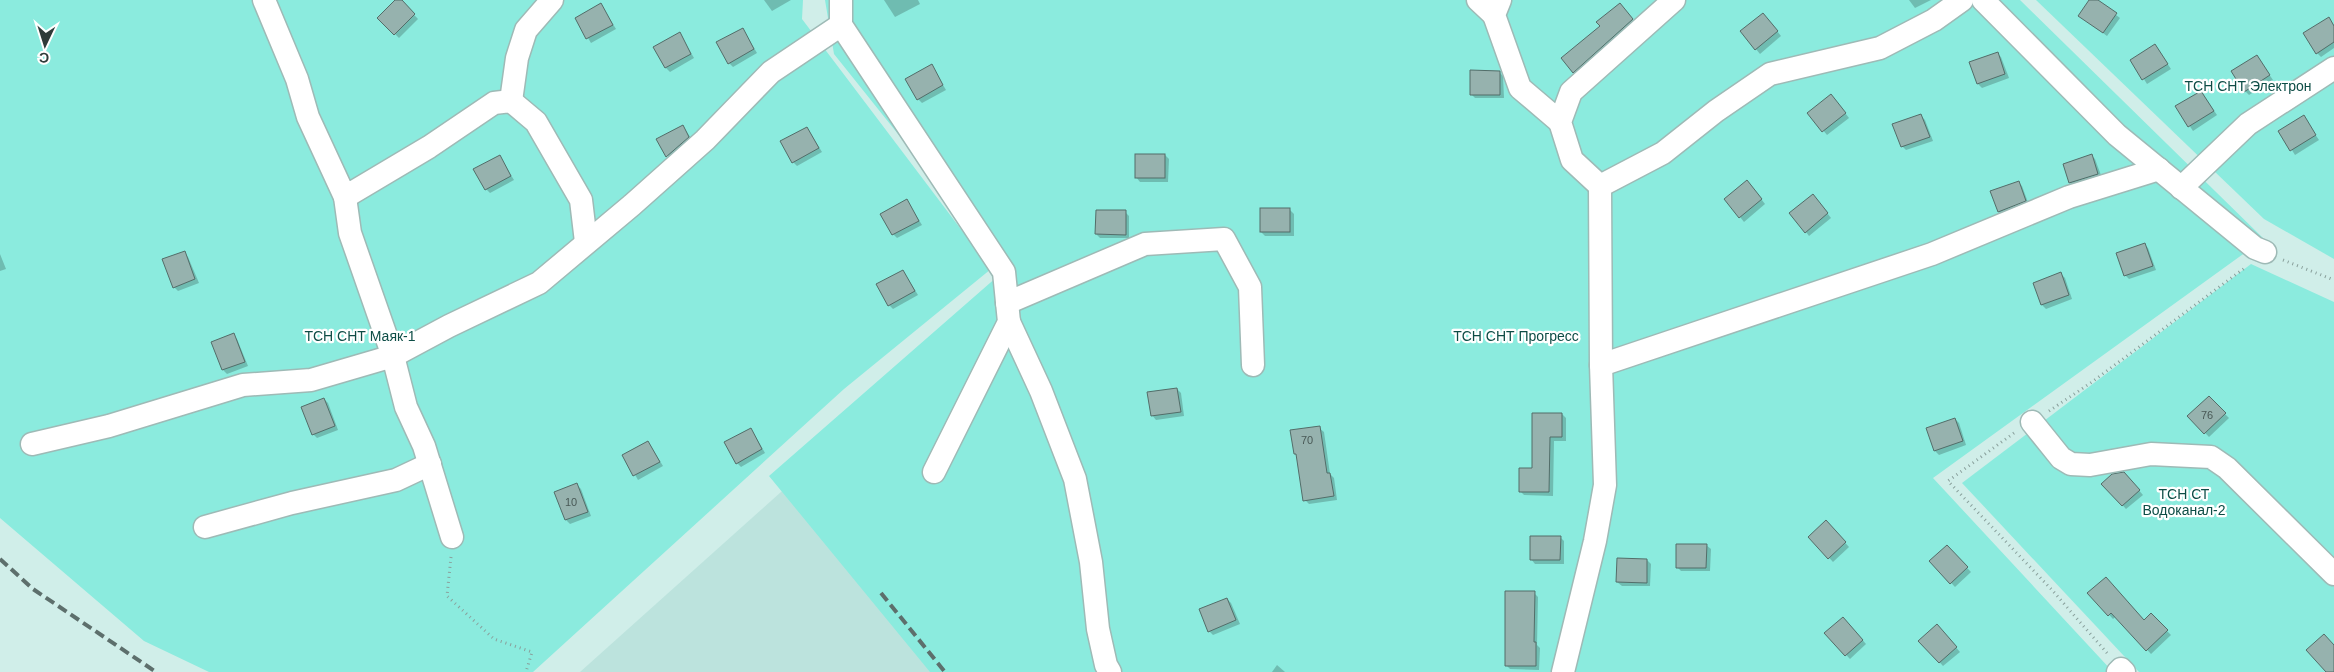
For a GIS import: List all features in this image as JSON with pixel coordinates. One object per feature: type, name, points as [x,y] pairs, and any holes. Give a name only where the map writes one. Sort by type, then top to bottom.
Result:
[{"type":"street","points":[[264,0],[297,79],[308,117],[345,197],[350,233],[393,356],[406,407],[424,446],[452,537]]},
{"type":"street","points":[[511,101],[517,58],[526,30],[552,0]]},
{"type":"street","points":[[841,0],[841,25],[1004,272],[1008,313],[1041,391],[1075,480],[1091,562],[1098,628],[1106,665],[1110,672]]},
{"type":"street","points":[[1560,122],[1571,92],[1674,0]]},
{"type":"street","points":[[1600,186],[1663,153],[1716,111],[1770,74],[1880,48],[1934,20],[1962,0]]},
{"type":"street","points":[[1983,0],[2117,135],[2255,248],[2265,252]]},
{"type":"street","points":[[1491,5],[1520,88],[1560,122],[1572,160],[1600,186],[1601,365],[1605,486],[1595,541],[1563,672]]},
{"type":"street","points":[[32,444],[108,426],[243,385],[311,380],[393,356],[449,326],[538,283],[705,140],[771,72],[841,25]]},
{"type":"street","points":[[2181,188],[2248,124],[2334,68]]},
{"type":"street","points":[[345,197],[429,147],[494,103],[511,101],[536,122],[581,200],[586,242]]},
{"type":"street","points":[[1601,365],[1932,254],[2069,197],[2159,170]]},
{"type":"street","points":[[934,472],[1008,313],[1145,244],[1224,239],[1250,287],[1252,365]]},
{"type":"street","points":[[2032,422],[2061,458],[2071,464],[2090,465],[2151,454],[2211,457],[2227,468],[2334,574]]},
{"type":"street","points":[[205,527],[292,503],[396,480],[430,464]]},
{"type":"street","points":[[2118,672],[2121,669],[2124,672]]},
{"type":"path","points":[[2265,252],[2334,280]]},
{"type":"path","points":[[452,537],[447,596],[494,639],[532,652],[526,672]]},
{"type":"shaded area","points":[[935,354],[1099,672],[580,672]]},
{"type":"green space","name":"ТСН СНТ Маяк-1","points":[[0,0],[803,0],[802,19],[991,269],[844,389],[533,672],[209,672],[144,641],[0,518]]},
{"type":"green space","name":"ТСН СНТ Прогресс","points":[[825,0],[2020,0],[2264,239],[1933,478],[2113,672],[930,672],[769,476],[1006,269],[834,54]]},
{"type":"green space","name":"ТСН СНТ Электрон","points":[[2036,0],[2334,0],[2334,259],[2264,219]]},
{"type":"green space","name":"ТСН СТ Водоканал-2","points":[[2251,264],[2334,302],[2334,672],[2139,672],[1962,483]]},
{"type":"building","points":[[395,0],[402,0],[415,14],[394,35],[377,18]]},
{"type":"building","points":[[2089,0],[2098,0],[2117,13],[2103,33],[2078,16]]},
{"type":"building","points":[[601,3],[613,25],[586,39],[575,18]]},
{"type":"building","points":[[1620,3],[1633,19],[1573,73],[1561,58],[1600,26],[1596,22]]},
{"type":"building","points":[[1763,13],[1778,31],[1755,50],[1740,31]]},
{"type":"building","points":[[2329,17],[2334,26],[2334,42],[2316,54],[2303,33]]},
{"type":"building","points":[[743,28],[754,49],[728,64],[716,42]]},
{"type":"building","points":[[680,32],[691,54],[665,68],[653,47]]},
{"type":"building","points":[[2155,44],[2168,64],[2142,80],[2130,60]]},
{"type":"building","points":[[1998,52],[2005,74],[1977,84],[1969,62]]},
{"type":"building","points":[[2257,55],[2270,75],[2244,92],[2231,71]]},
{"type":"building","points":[[932,64],[943,85],[917,100],[905,79]]},
{"type":"building","points":[[1470,70],[1500,71],[1500,95],[1470,95]]},
{"type":"building","points":[[2201,91],[2214,111],[2188,127],[2175,106]]},
{"type":"building","points":[[1831,94],[1846,113],[1822,132],[1807,113]]},
{"type":"building","points":[[1921,114],[1930,137],[1901,147],[1892,124]]},
{"type":"building","points":[[2304,115],[2316,135],[2290,151],[2278,131]]},
{"type":"building","points":[[683,125],[689,137],[666,157],[656,139]]},
{"type":"building","points":[[807,127],[819,148],[792,163],[780,141]]},
{"type":"building","points":[[1135,154],[1165,154],[1165,178],[1135,178]]},
{"type":"building","points":[[2092,154],[2098,174],[2069,183],[2063,164]]},
{"type":"building","points":[[500,155],[511,176],[485,190],[473,169]]},
{"type":"building","points":[[1747,180],[1762,199],[1739,218],[1724,199]]},
{"type":"building","points":[[2019,181],[2026,201],[1998,212],[1990,191]]},
{"type":"building","points":[[1813,194],[1828,213],[1805,233],[1789,213]]},
{"type":"building","points":[[907,199],[919,221],[892,235],[880,214]]},
{"type":"building","points":[[1260,208],[1290,208],[1290,232],[1260,232]]},
{"type":"building","points":[[1096,210],[1126,210],[1126,235],[1095,234]]},
{"type":"building","points":[[2145,243],[2153,266],[2124,276],[2116,253]]},
{"type":"building","points":[[185,251],[195,279],[173,288],[162,259]]},
{"type":"building","points":[[903,270],[915,291],[888,306],[876,284]]},
{"type":"building","points":[[2061,272],[2069,295],[2041,305],[2033,283]]},
{"type":"building","points":[[234,333],[245,362],[222,370],[211,342]]},
{"type":"building","points":[[1177,388],[1181,412],[1151,416],[1147,392]]},
{"type":"building","points":[[2209,396],[2226,413],[2204,434],[2187,416]]},
{"type":"building","points":[[324,398],[335,426],[312,435],[301,407]]},
{"type":"building","points":[[1532,413],[1562,413],[1562,437],[1550,437],[1549,492],[1519,492],[1519,468],[1532,468]]},
{"type":"building","points":[[1955,418],[1963,441],[1934,451],[1926,428]]},
{"type":"building","points":[[1320,426],[1327,473],[1330,473],[1334,496],[1303,501],[1296,454],[1294,454],[1290,430]]},
{"type":"building","points":[[751,428],[762,449],[736,464],[724,442]]},
{"type":"building","points":[[648,441],[660,462],[633,476],[622,455]]},
{"type":"building","points":[[2124,472],[2140,490],[2122,506],[2101,484],[2112,474]]},
{"type":"building","points":[[577,483],[588,512],[565,520],[554,492]]},
{"type":"building","points":[[1826,520],[1846,542],[1828,559],[1808,537]]},
{"type":"building","points":[[1530,536],[1561,536],[1560,560],[1530,560]]},
{"type":"building","points":[[1676,544],[1707,544],[1706,568],[1676,568]]},
{"type":"building","points":[[1947,545],[1968,567],[1950,584],[1929,561]]},
{"type":"building","points":[[1617,558],[1647,559],[1647,583],[1616,582]]},
{"type":"building","points":[[2106,577],[2144,620],[2151,613],[2168,630],[2146,651],[2111,613],[2108,616],[2087,593]]},
{"type":"building","points":[[1505,591],[1535,591],[1534,642],[1536,642],[1536,666],[1505,666]]},
{"type":"building","points":[[1227,598],[1236,620],[1208,632],[1199,609]]},
{"type":"building","points":[[1843,617],[1863,640],[1845,656],[1824,633]]},
{"type":"building","points":[[1937,624],[1957,647],[1939,663],[1918,641]]},
{"type":"building","points":[[2324,634],[2334,645],[2334,672],[2326,672],[2306,650]]},
{"type":"railway","points":[[0,559],[33,589],[156,672]]},
{"type":"railway","points":[[881,593],[945,672]]}]
